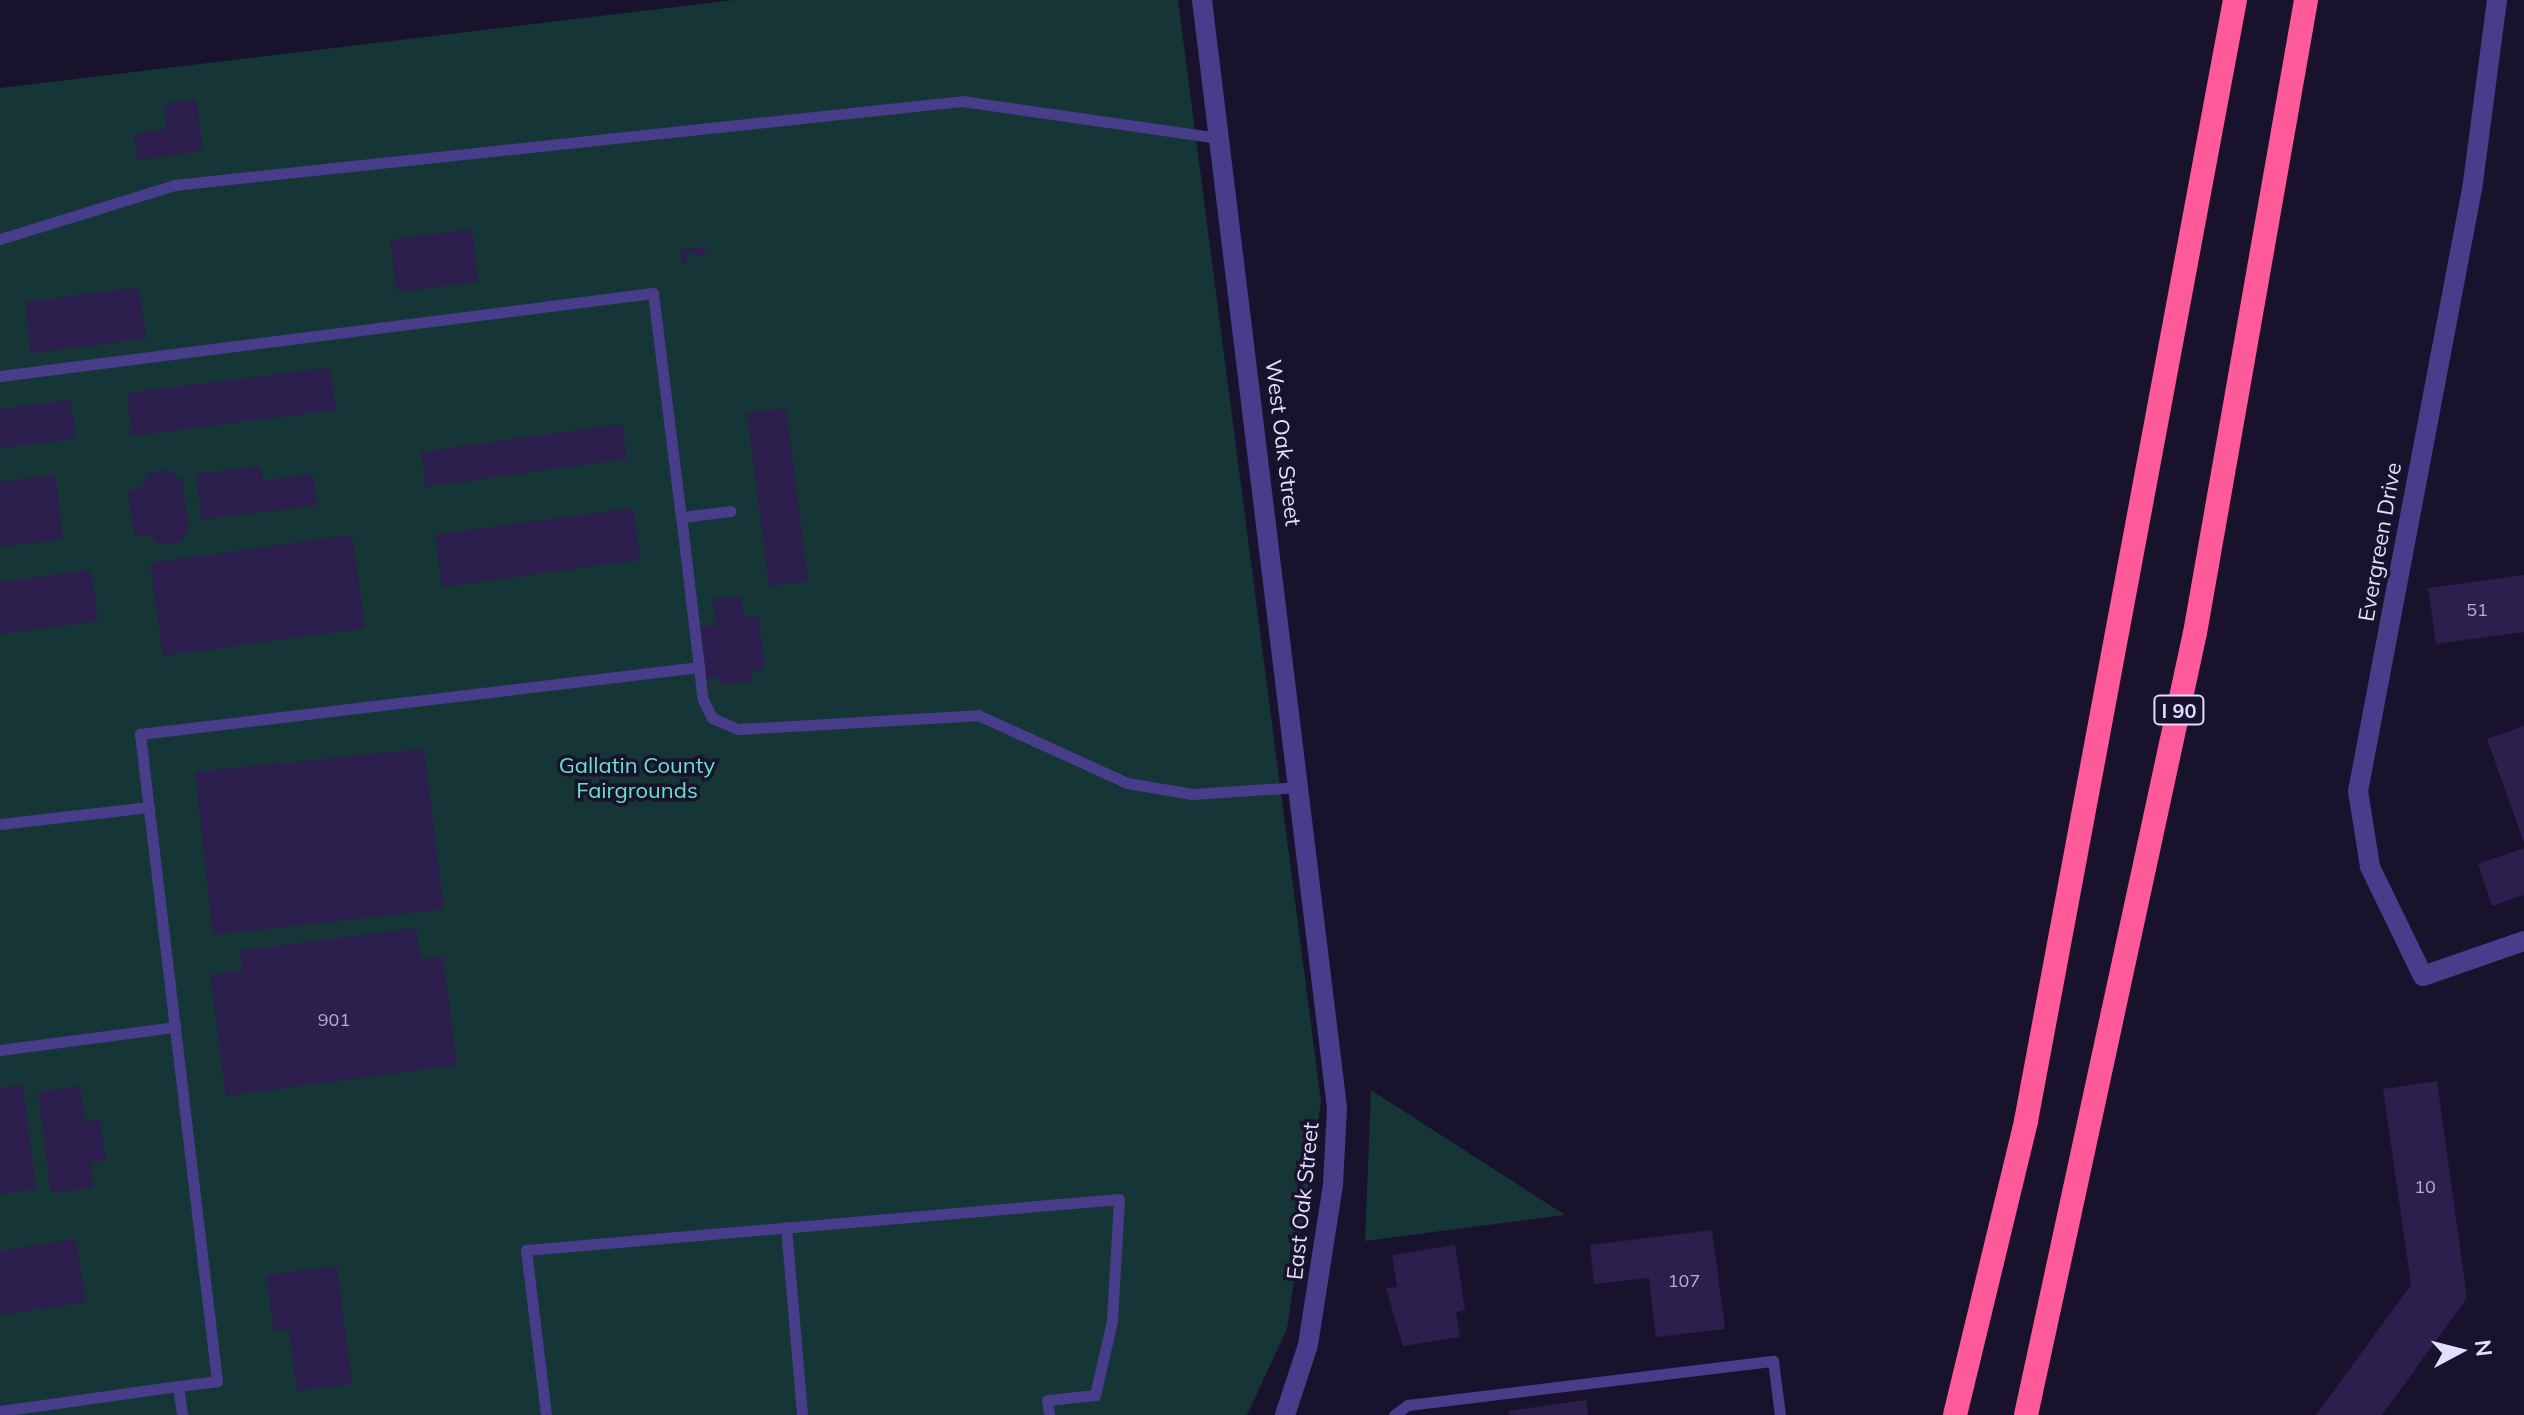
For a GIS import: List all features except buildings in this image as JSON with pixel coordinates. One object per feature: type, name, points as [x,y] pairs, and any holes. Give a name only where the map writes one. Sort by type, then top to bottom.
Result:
[{"type":"highway","points":[[1955,1415],[2026,1121],[2235,0]]},
{"type":"highway","name":"I 90","points":[[2026,1415],[2195,633],[2306,0]]},
{"type":"street","name":"West Oak Street","points":[[1202,0],[1316,893]]},
{"type":"street","name":"Evergreen Drive","points":[[2497,0],[2472,189],[2358,791],[2370,867],[2423,976],[2524,941]]},
{"type":"street","name":"East Oak Street","points":[[1285,1415],[1308,1345],[1333,1185],[1337,1108],[1316,893]]},
{"type":"lane","points":[[0,239],[174,185],[962,101],[1220,138]]},
{"type":"lane","points":[[0,376],[653,293],[702,698],[712,718],[738,729],[978,715],[1127,783],[1192,794],[1303,787]]},
{"type":"lane","points":[[681,517],[731,511]]},
{"type":"lane","points":[[0,1411],[217,1381],[140,734],[699,667]]},
{"type":"lane","points":[[0,824],[149,807]]},
{"type":"lane","points":[[0,1050],[175,1027]]},
{"type":"lane","points":[[546,1415],[526,1250],[1119,1199],[1119,1261],[1095,1395],[1047,1400],[1049,1415]]},
{"type":"lane","points":[[786,1227],[802,1415]]},
{"type":"lane","points":[[1394,1415],[1408,1405],[1773,1361],[1780,1415]]},
{"type":"lane","points":[[178,1386],[182,1415]]},
{"type":"green space","name":"Gallatin County Fairgrounds","points":[[734,0],[1178,0],[1321,1101],[1287,1329],[1247,1415],[0,1415],[0,88]]},
{"type":"green space","points":[[1371,1090],[1565,1215],[1365,1241]]}]
